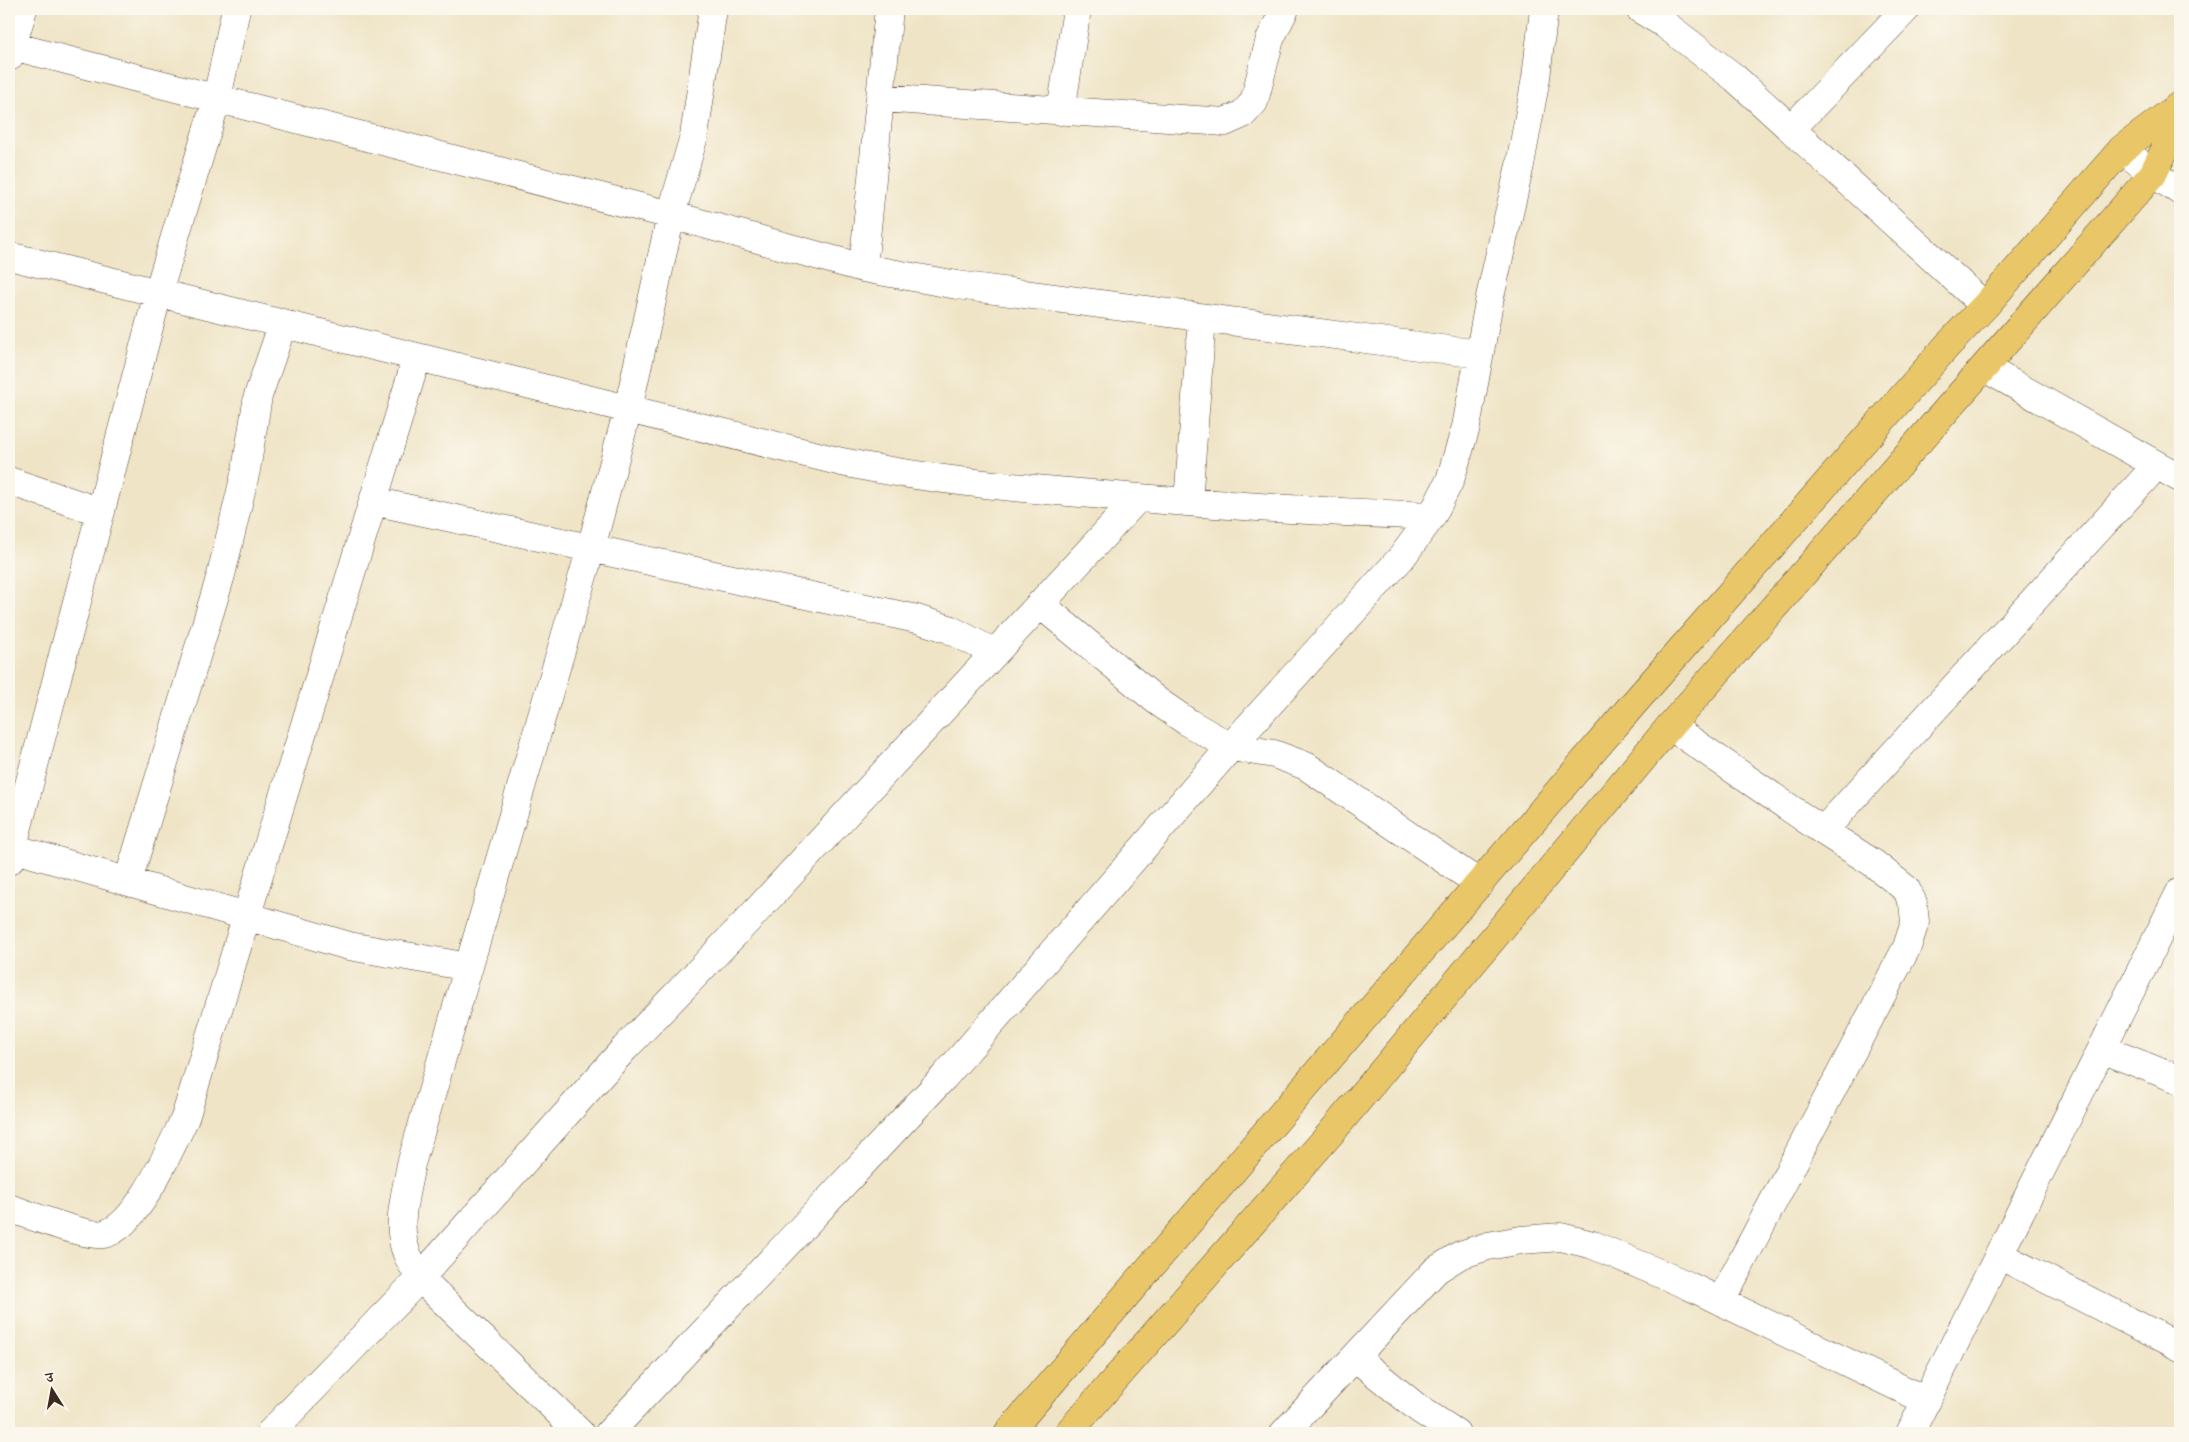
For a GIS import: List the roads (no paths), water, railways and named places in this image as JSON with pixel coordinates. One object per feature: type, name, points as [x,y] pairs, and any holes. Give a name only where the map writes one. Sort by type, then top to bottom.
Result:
[{"type":"highway","points":[[1008,1433],[1641,694],[1985,306],[2122,148],[2180,105]]},
{"type":"highway","points":[[1068,1433],[1330,1134],[1670,726],[2153,174],[2180,118]]},
{"type":"street","points":[[23,9],[10,51],[217,98],[672,215],[863,268],[957,285],[1202,319],[1479,354]]},
{"type":"street","points":[[236,9],[217,98],[158,292],[10,852],[128,881],[349,946],[469,967]]},
{"type":"street","points":[[580,1433],[420,1278],[406,1253],[401,1232],[403,1204],[411,1164],[591,548],[628,408],[672,215],[694,136],[713,9]]},
{"type":"street","points":[[863,268],[889,9]]},
{"type":"street","points":[[1061,111],[1077,9]]},
{"type":"street","points":[[880,98],[1226,122],[1243,114],[1254,102],[1270,39],[1285,9]]},
{"type":"street","points":[[609,1433],[944,1077],[1231,747],[1402,557],[1432,516],[1450,480],[1466,427],[1479,354],[1520,165],[1536,78],[1544,9]]},
{"type":"street","points":[[1640,9],[1679,34],[1735,78],[1985,306]]},
{"type":"street","points":[[1791,129],[1906,9]]},
{"type":"street","points":[[2122,148],[2153,174],[2180,191]]},
{"type":"street","points":[[9,256],[842,462],[900,474],[979,484],[1307,512],[1432,516]]},
{"type":"street","points":[[1188,502],[1202,319]]},
{"type":"street","points":[[128,881],[221,575],[246,470],[258,396],[283,323]]},
{"type":"street","points":[[9,1208],[72,1229],[103,1234],[124,1224],[152,1182],[184,1118],[417,357]]},
{"type":"street","points":[[1984,368],[2180,478]]},
{"type":"street","points":[[1823,831],[2157,465]]},
{"type":"street","points":[[9,481],[101,512]]},
{"type":"street","points":[[270,1433],[420,1278],[625,1048],[749,919],[1138,498]]},
{"type":"street","points":[[373,501],[917,619],[949,629],[995,653]]},
{"type":"street","points":[[1040,604],[1157,701],[1231,747],[1274,754],[1306,766],[1480,884]]},
{"type":"street","points":[[1670,726],[1873,863],[1906,889],[1914,904],[1915,922],[1906,947],[1721,1301]]},
{"type":"street","points":[[1910,1433],[2180,892]]},
{"type":"street","points":[[2102,1049],[2180,1080]]},
{"type":"street","points":[[1284,1433],[1436,1270],[1460,1255],[1488,1246],[1521,1240],[1561,1237],[1593,1245],[1687,1284],[1927,1401]]},
{"type":"street","points":[[1999,1256],[2180,1347]]},
{"type":"street","points":[[1355,1357],[1419,1409],[1456,1433]]}]
